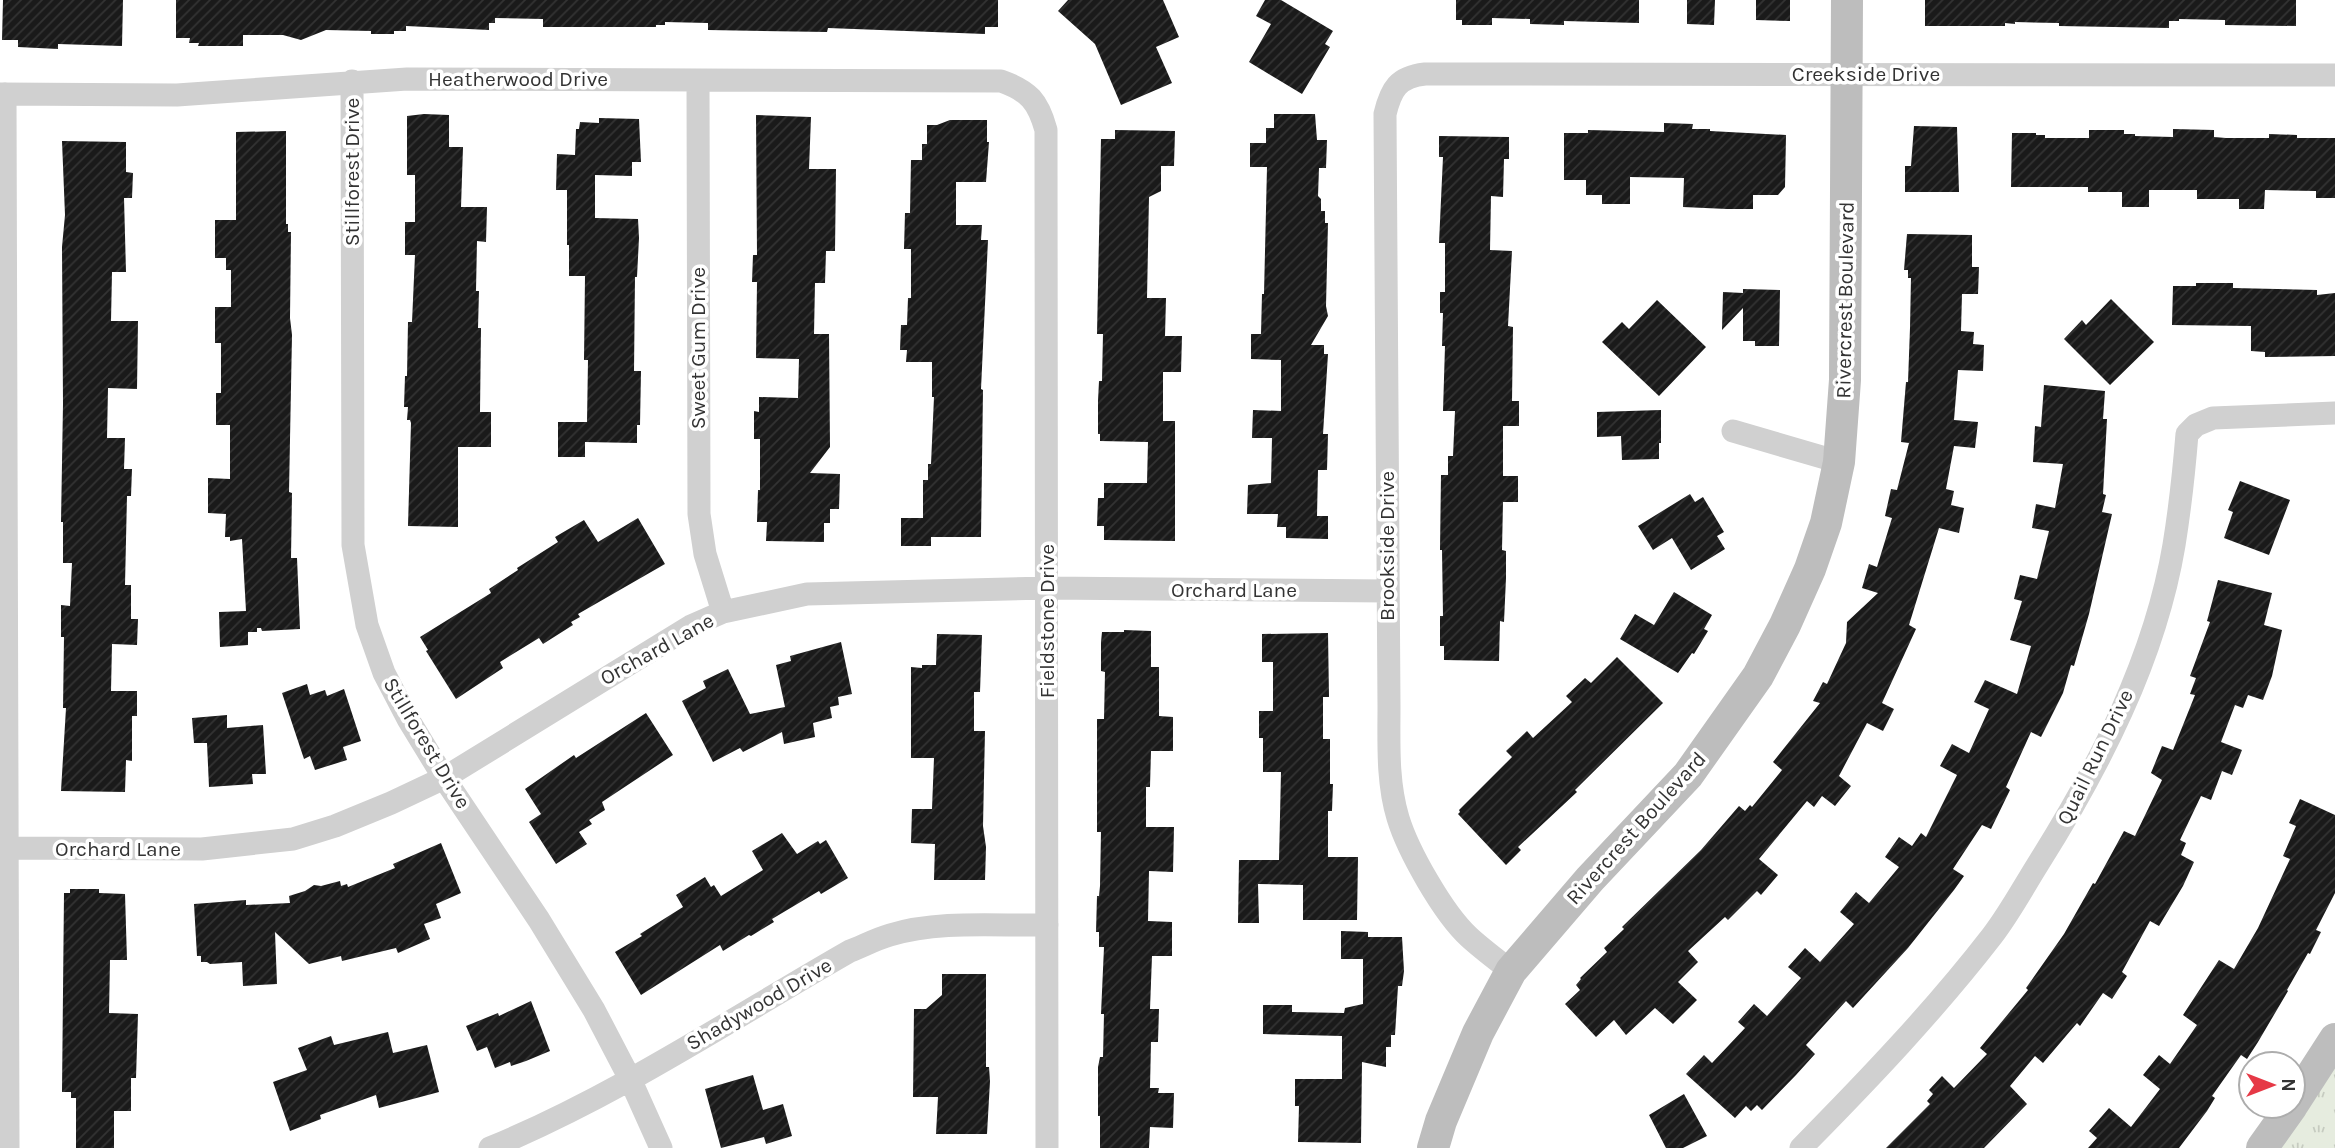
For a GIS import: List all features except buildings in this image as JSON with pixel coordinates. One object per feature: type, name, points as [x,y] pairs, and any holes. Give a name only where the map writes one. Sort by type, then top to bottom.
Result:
[{"type":"street","name":"Rivercrest Boulevard","points":[[1433,1148],[1441,1121],[1478,1033],[1511,971],[1590,878],[1688,775],[1758,676],[1810,569],[1826,523],[1839,461],[1844,380],[1847,0]]},
{"type":"street","name":"Creekside Drive","points":[[1398,83],[1414,75],[1426,74],[2335,75]]},
{"type":"street","name":"Heatherwood Drive","points":[[3,94],[158,95],[256,91],[352,81],[460,79],[1002,81],[1018,87],[1032,98]]},
{"type":"street","name":"Sweet Gum Drive","points":[[698,80],[699,514],[705,554],[723,612]]},
{"type":"street","name":"Stillforest Drive","points":[[352,81],[351,501],[356,569],[368,625],[384,673],[408,719],[539,920],[594,1010],[630,1079],[661,1148]]},
{"type":"street","name":"Brookside Drive","points":[[1398,83],[1389,96],[1385,114],[1390,759],[1398,818],[1418,863],[1442,903],[1467,936],[1511,971]]},
{"type":"street","points":[[3,94],[8,1148]]},
{"type":"street","name":"Fieldstone Drive","points":[[1032,98],[1042,113],[1046,130],[1047,1148]]},
{"type":"street","name":"Quail Run Drive","points":[[1801,1148],[1877,1071],[1937,1004],[1994,933],[2074,808],[2101,757],[2140,664],[2160,604],[2174,546],[2187,434],[2196,425],[2213,418],[2335,413]]},
{"type":"street","points":[[1733,431],[1839,461]]},
{"type":"street","name":"Orchard Lane","points":[[7,848],[202,849],[293,839],[335,826],[444,778],[691,626],[723,612],[807,594],[1046,588],[1387,591]]},
{"type":"street","name":"Shadywood Drive","points":[[490,1148],[545,1124],[630,1079],[850,951],[890,935],[919,929],[1047,925]]},
{"type":"street","points":[[2307,1082],[2335,1039]]},
{"type":"street","points":[[2262,1148],[2282,1120]]},
{"type":"green space","points":[[2335,1057],[2335,1148],[2277,1148],[2295,1120],[2307,1120],[2307,1101]]}]
